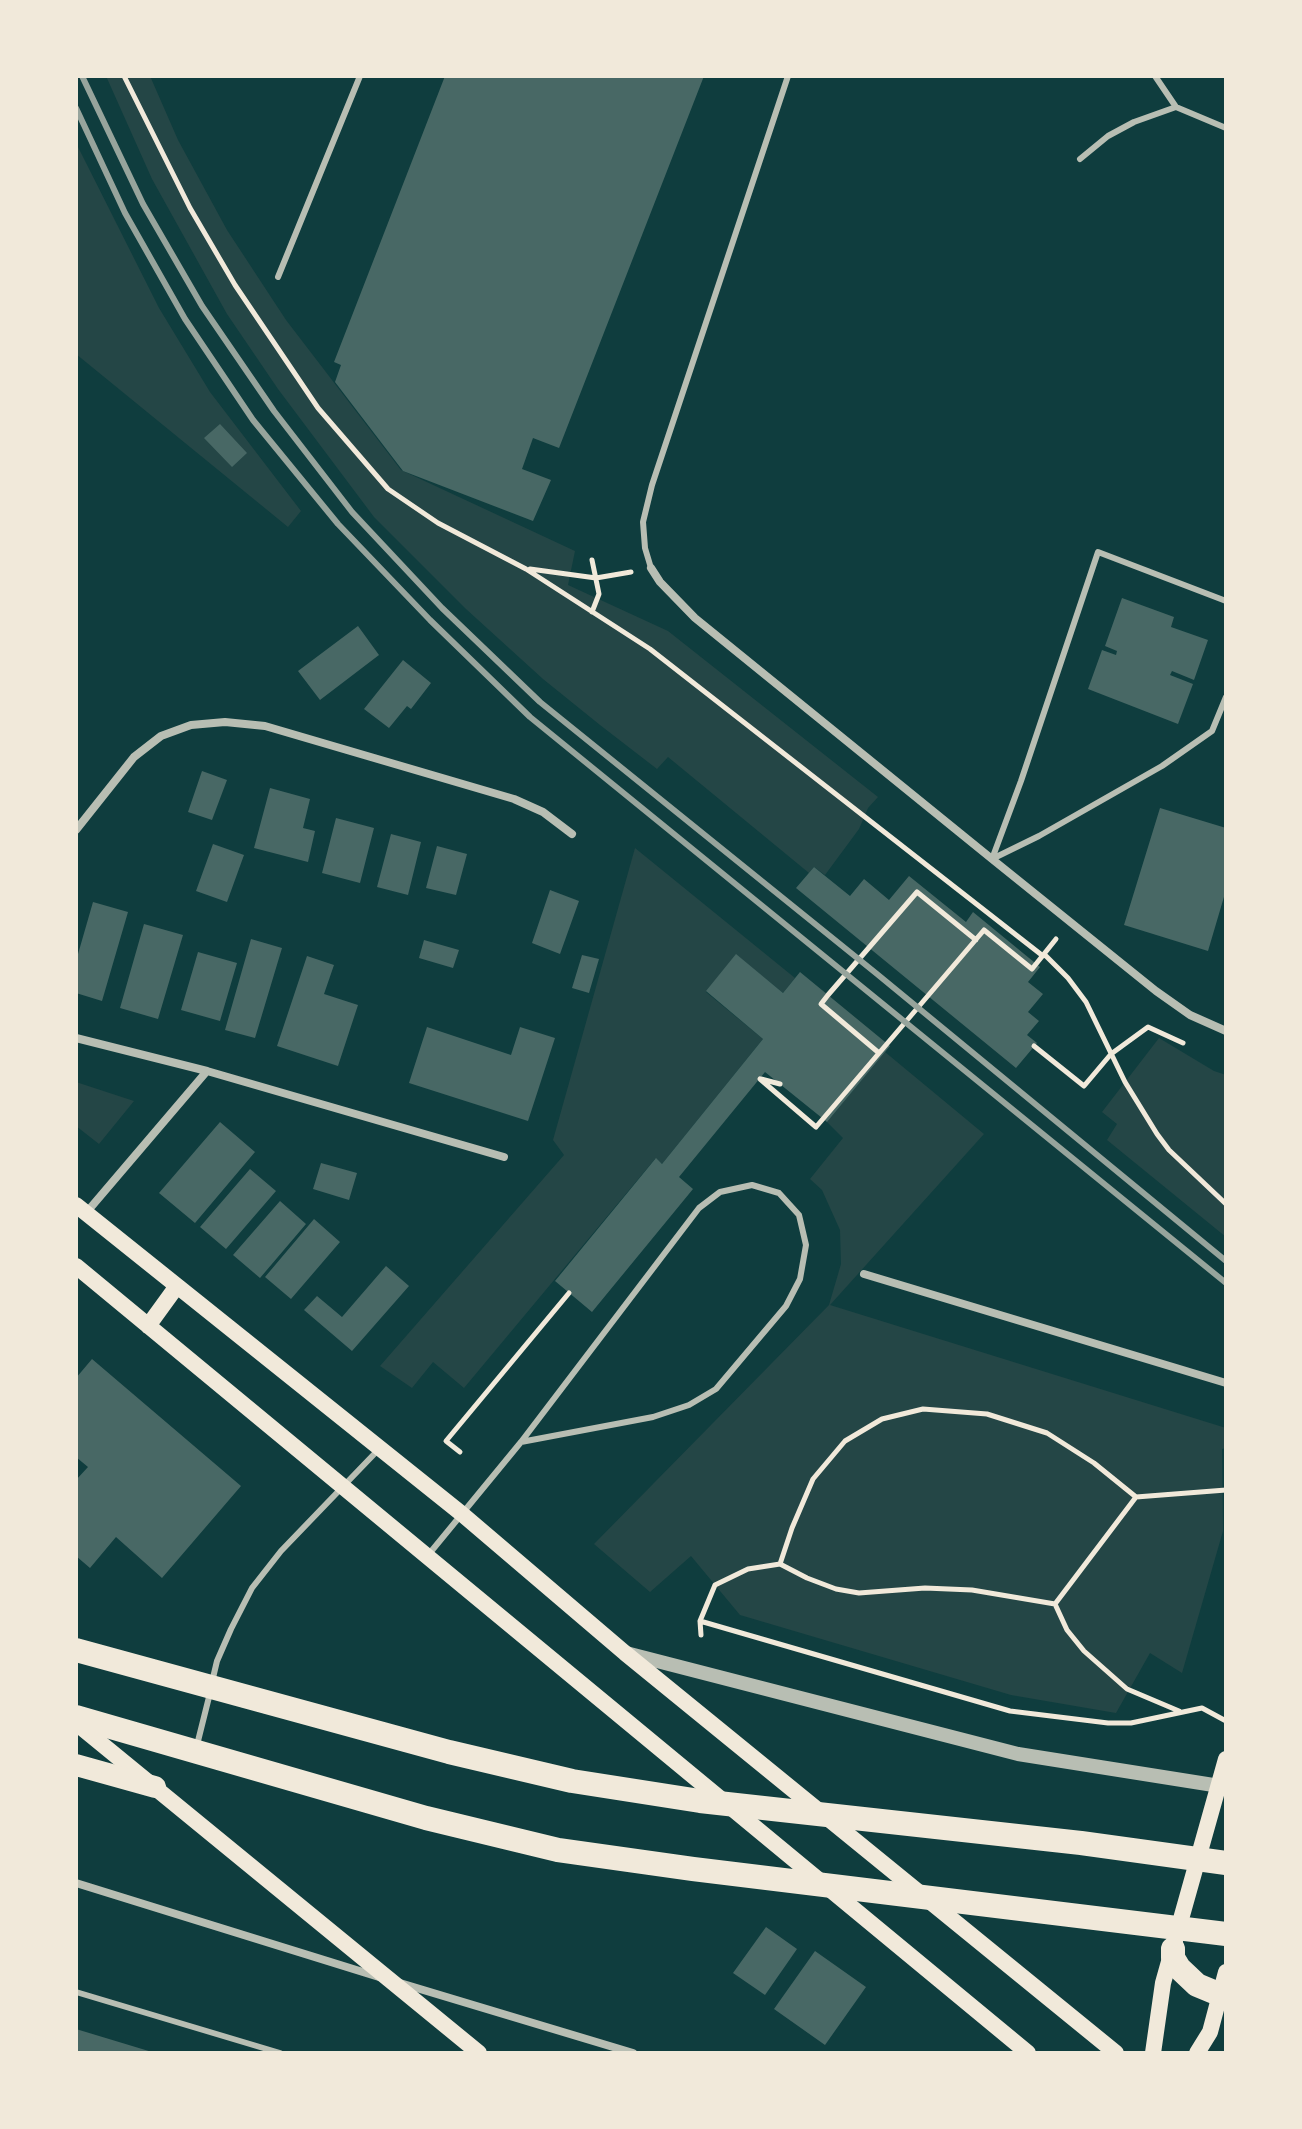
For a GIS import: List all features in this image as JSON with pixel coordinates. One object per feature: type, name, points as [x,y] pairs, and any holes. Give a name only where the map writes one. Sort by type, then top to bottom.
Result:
[{"type":"highway","points":[[76,1650],[449,1752],[572,1781],[700,1801],[1068,1841],[1226,1863]]},
{"type":"highway","points":[[76,1720],[380,1806],[558,1850],[1226,1934]]},
{"type":"highway","points":[[76,1765],[155,1787]]},
{"type":"highway","points":[[1173,1949],[1173,1958],[1187,1976],[1197,1985],[1222,1996]]},
{"type":"main road","points":[[81,1209],[462,1514],[625,1653],[1116,2053]]},
{"type":"main road","points":[[76,1266],[1028,2053]]},
{"type":"main road","points":[[148,1326],[177,1286]]},
{"type":"main road","points":[[76,1720],[479,2053]]},
{"type":"main road","points":[[1153,2053],[1161,1993],[1222,1786],[1226,1759]]},
{"type":"main road","points":[[1197,2053],[1210,2032],[1226,1972]]},
{"type":"street","points":[[651,568],[660,582],[695,618],[992,859],[1156,991],[1190,1015],[1226,1031]]},
{"type":"street","points":[[76,830],[134,757],[161,736],[191,725],[225,722],[265,726],[514,799],[543,812],[572,834]]},
{"type":"street","points":[[76,1038],[207,1071],[504,1157]]},
{"type":"street","points":[[81,1209],[207,1071]]},
{"type":"street","points":[[864,1274],[1226,1383]]},
{"type":"street","points":[[625,1653],[1018,1754],[1222,1786]]},
{"type":"street","points":[[76,1885],[633,2053]]},
{"type":"lane","points":[[278,277],[360,76]]},
{"type":"lane","points":[[651,568],[645,548],[643,522],[652,485],[788,76]]},
{"type":"lane","points":[[1155,76],[1176,107],[1226,128]]},
{"type":"lane","points":[[1080,159],[1108,136],[1134,122],[1176,107]]},
{"type":"lane","points":[[992,859],[1098,552],[1226,601]]},
{"type":"lane","points":[[992,859],[1162,766],[1212,731],[1226,697]]},
{"type":"lane","points":[[428,1556],[521,1442],[699,1208],[720,1192],[752,1185],[779,1193],[799,1215],[806,1245],[800,1279],[786,1306],[716,1389],[689,1405],[653,1417],[521,1442]]},
{"type":"lane","points":[[195,1756],[217,1661],[252,1588],[281,1551],[380,1448]]},
{"type":"lane","points":[[76,1992],[280,2053]]},
{"type":"path","points":[[124,76],[190,208],[235,285],[318,408],[388,489],[438,523],[526,569],[650,649],[1044,955],[1068,978],[1086,1002],[1111,1054],[1157,1134],[1169,1150],[1226,1204]]},
{"type":"path","points":[[592,560],[599,594],[592,612]]},
{"type":"path","points":[[526,569],[596,578],[651,568]]},
{"type":"path","points":[[879,1053],[821,1004],[917,892],[976,940]]},
{"type":"path","points":[[780,1084],[760,1079],[816,1127],[984,930],[1032,969],[1056,939]]},
{"type":"path","points":[[1034,1046],[1084,1086],[1111,1054],[1148,1027],[1183,1043]]},
{"type":"path","points":[[460,1452],[446,1441],[569,1293]]},
{"type":"path","points":[[780,1564],[813,1479],[845,1441],[863,1428],[902,1413],[923,1409],[987,1414],[1047,1433],[1094,1463],[1136,1497],[1226,1490]]},
{"type":"path","points":[[1055,1604],[1136,1497]]},
{"type":"path","points":[[701,1635],[700,1621],[715,1585],[748,1569],[780,1564],[836,1589],[859,1593],[951,1588],[1055,1604]]},
{"type":"path","points":[[1055,1604],[1059,1618],[1084,1651],[1127,1689],[1179,1711]]},
{"type":"path","points":[[700,1621],[1010,1711],[1131,1723],[1202,1708],[1226,1721]]},
{"type":"shaded area","points":[[106,76],[150,76],[178,140],[227,230],[286,320],[401,470],[575,551],[568,585],[668,631],[878,797],[825,875],[814,867],[809,873],[668,757],[657,769],[600,725],[543,679],[466,609],[374,517],[278,389],[227,314],[152,179]]},
{"type":"shaded area","points":[[76,143],[159,308],[210,392],[301,511],[288,527],[76,354]]},
{"type":"shaded area","points":[[635,848],[795,978],[783,993],[736,955],[706,992],[763,1039],[662,1164],[655,1159],[464,1388],[433,1362],[412,1388],[380,1366],[564,1155],[553,1140]]},
{"type":"shaded area","points":[[1159,1038],[1226,1075],[1226,1237],[1107,1140],[1117,1124],[1102,1112]]},
{"type":"shaded area","points":[[885,1052],[984,1134],[830,1305],[1226,1428],[1226,1448],[1222,1449],[1223,1531],[1182,1673],[1150,1653],[1116,1713],[1011,1695],[740,1615],[691,1556],[650,1592],[594,1544],[829,1305],[841,1264],[840,1230],[822,1190],[810,1179],[843,1138],[827,1122]]},
{"type":"shaded area","points":[[76,1082],[134,1101],[99,1144],[76,1126]]},
{"type":"building","points":[[445,76],[704,76],[559,448],[533,438],[522,469],[551,480],[533,521],[403,471],[335,382],[341,365],[334,362]]},
{"type":"building","points":[[220,424],[247,453],[232,467],[204,438]]},
{"type":"building","points":[[1122,598],[1174,617],[1171,627],[1208,640],[1194,680],[1172,671],[1170,675],[1193,684],[1178,724],[1088,689],[1102,650],[1116,655],[1117,651],[1105,646]]},
{"type":"building","points":[[358,626],[379,655],[320,700],[298,671]]},
{"type":"building","points":[[403,660],[431,683],[411,709],[407,706],[389,728],[364,709]]},
{"type":"building","points":[[202,771],[227,780],[212,820],[188,812]]},
{"type":"building","points":[[270,788],[310,799],[303,828],[315,831],[308,862],[254,848]]},
{"type":"building","points":[[1160,808],[1226,828],[1226,890],[1208,951],[1124,925]]},
{"type":"building","points":[[336,818],[374,828],[360,883],[322,873]]},
{"type":"building","points":[[391,834],[421,842],[408,895],[377,887]]},
{"type":"building","points":[[213,844],[244,855],[227,902],[196,891]]},
{"type":"building","points":[[437,846],[467,854],[456,895],[426,888]]},
{"type":"building","points":[[814,867],[850,896],[864,879],[889,900],[909,876],[966,922],[973,912],[1040,967],[1028,982],[1043,994],[1028,1012],[1039,1021],[1027,1035],[1037,1043],[1016,1068],[796,888]]},
{"type":"building","points":[[550,890],[579,901],[560,954],[532,943]]},
{"type":"building","points":[[93,902],[128,912],[102,1001],[76,993],[76,961]]},
{"type":"building","points":[[144,924],[183,935],[158,1019],[120,1008]]},
{"type":"building","points":[[251,939],[282,948],[255,1038],[225,1030]]},
{"type":"building","points":[[424,940],[459,950],[453,968],[419,958]]},
{"type":"building","points":[[198,952],[237,963],[220,1021],[181,1010]]},
{"type":"building","points":[[736,954],[783,993],[800,972],[890,1046],[827,1122],[765,1072],[679,1177],[693,1189],[592,1312],[555,1281],[656,1158],[662,1164],[763,1039],[706,991]]},
{"type":"building","points":[[582,955],[599,959],[589,993],[572,988]]},
{"type":"building","points":[[307,956],[334,965],[324,994],[358,1005],[338,1066],[277,1046]]},
{"type":"building","points":[[427,1027],[511,1055],[520,1027],[555,1038],[528,1121],[409,1083]]},
{"type":"building","points":[[220,1122],[255,1152],[195,1223],[159,1193]]},
{"type":"building","points":[[321,1163],[357,1173],[349,1200],[313,1189]]},
{"type":"building","points":[[250,1169],[276,1191],[226,1249],[200,1227]]},
{"type":"building","points":[[280,1201],[306,1224],[260,1278],[233,1255]]},
{"type":"building","points":[[314,1219],[340,1242],[291,1299],[265,1277]]},
{"type":"building","points":[[386,1266],[409,1286],[352,1351],[304,1310],[317,1296],[342,1317]]},
{"type":"building","points":[[92,1359],[241,1486],[162,1578],[116,1537],[90,1568],[76,1556],[76,1480],[88,1467],[76,1457],[76,1378]]},
{"type":"building","points":[[766,1927],[797,1949],[765,1995],[733,1973]]},
{"type":"building","points":[[815,1951],[866,1987],[825,2045],[774,2009]]},
{"type":"building","points":[[76,2029],[152,2052],[152,2053],[76,2053]]},
{"type":"railway","points":[[82,76],[143,204],[202,306],[274,411],[352,512],[442,608],[540,702],[1226,1261]]},
{"type":"railway","points":[[76,108],[125,213],[185,319],[253,420],[338,524],[430,620],[530,717],[1226,1283]]}]
